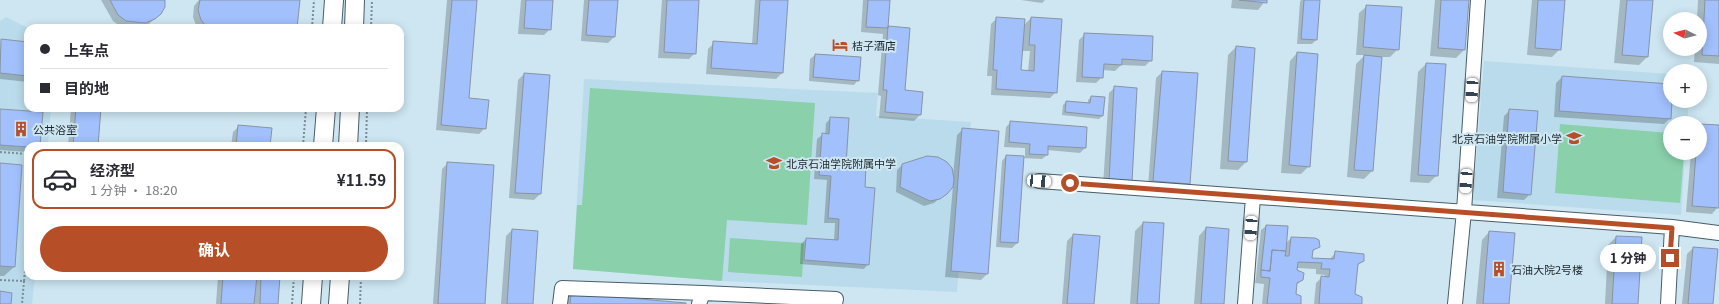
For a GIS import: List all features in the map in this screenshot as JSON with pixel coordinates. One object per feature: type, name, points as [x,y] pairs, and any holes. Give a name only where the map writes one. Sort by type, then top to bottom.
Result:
[{"type":"main road","points":[[332,24],[334,0]]},
{"type":"main road","points":[[354,24],[356,0]]},
{"type":"main road","points":[[323,142],[326,112]]},
{"type":"main road","points":[[348,142],[350,112]]},
{"type":"main road","points":[[311,304],[313,280]]},
{"type":"main road","points":[[338,304],[340,280]]},
{"type":"street","points":[[1455,304],[1464,211],[1478,0]]},
{"type":"street","points":[[1039,181],[1464,211],[1719,233]]},
{"type":"street","points":[[1245,304],[1253,197]]},
{"type":"street","points":[[1668,304],[1672,228]]},
{"type":"street","points":[[560,304],[562,288],[701,299],[836,299],[835,304]]},
{"type":"path","points":[[312,24],[314,0]]},
{"type":"path","points":[[371,24],[372,0]]},
{"type":"path","points":[[303,142],[306,112]]},
{"type":"path","points":[[366,142],[367,112]]},
{"type":"path","points":[[0,152],[24,154]]},
{"type":"path","points":[[0,280],[24,281],[22,304]]},
{"type":"path","points":[[292,304],[294,280]]},
{"type":"path","points":[[360,304],[361,280]]},
{"type":"shaded area","points":[[6,17],[24,26],[24,112],[51,112],[48,142],[24,142],[24,280],[35,280],[32,304],[0,304],[0,21]]},
{"type":"shaded area","name":"北京石油学院附属小学","points":[[1484,61],[1663,74],[1663,108],[1688,108],[1688,116],[1663,116],[1663,160],[1685,160],[1681,215],[1473,200]]},
{"type":"shaded area","name":"北京石油学院附属中学","points":[[584,79],[878,93],[876,116],[971,122],[957,292],[722,281],[573,269]]},
{"type":"green space","points":[[590,88],[815,103],[807,225],[727,220],[722,281],[573,269],[577,205],[582,205]]},
{"type":"green space","points":[[1560,124],[1663,132],[1663,160],[1683,160],[1680,203],[1555,193]]},
{"type":"green space","points":[[730,238],[804,243],[802,277],[728,272]]},
{"type":"building","points":[[110,0],[165,0],[165,7],[161,14],[155,19],[145,23],[126,21],[118,15]]},
{"type":"building","points":[[200,0],[300,0],[297,24],[204,24],[201,20],[198,10]]},
{"type":"building","points":[[452,0],[477,0],[469,98],[489,100],[486,129],[441,125]]},
{"type":"building","points":[[526,0],[553,0],[551,30],[524,28]]},
{"type":"building","points":[[589,0],[618,0],[615,37],[586,35]]},
{"type":"building","points":[[667,0],[699,0],[696,54],[664,52]]},
{"type":"building","points":[[760,0],[788,0],[783,73],[711,68],[713,41],[757,44]]},
{"type":"building","points":[[868,0],[890,0],[888,28],[866,27]]},
{"type":"building","points":[[1239,0],[1267,0],[1267,3]]},
{"type":"building","points":[[1304,0],[1320,0],[1317,40],[1301,39]]},
{"type":"building","points":[[1441,0],[1469,0],[1465,50],[1438,48]]},
{"type":"building","points":[[1538,0],[1565,0],[1561,50],[1535,48]]},
{"type":"building","points":[[1627,0],[1653,0],[1648,57],[1622,55]]},
{"type":"building","points":[[1705,0],[1719,0],[1719,56],[1707,55],[1707,12],[1704,12]]},
{"type":"building","points":[[1366,5],[1402,7],[1399,50],[1363,47]]},
{"type":"building","points":[[996,17],[1025,19],[1021,70],[1034,71],[1035,45],[1029,45],[1031,17],[1062,19],[1057,93],[996,89],[997,70],[993,70]]},
{"type":"building","points":[[888,26],[910,28],[905,90],[923,92],[921,115],[885,112],[887,90],[883,90]]},
{"type":"building","points":[[1084,33],[1153,36],[1152,61],[1122,59],[1122,65],[1104,64],[1103,78],[1082,77]]},
{"type":"building","points":[[1,39],[24,42],[24,76],[0,73]]},
{"type":"building","points":[[1236,46],[1255,48],[1247,162],[1228,161]]},
{"type":"building","points":[[1297,52],[1318,54],[1310,167],[1289,165]]},
{"type":"building","points":[[815,54],[861,57],[859,81],[813,77]]},
{"type":"building","points":[[1364,55],[1382,57],[1373,171],[1354,170]]},
{"type":"building","points":[[1426,63],[1446,64],[1438,176],[1418,175]]},
{"type":"building","points":[[1162,71],[1198,73],[1190,184],[1153,181]]},
{"type":"building","points":[[524,73],[550,75],[541,194],[515,193]]},
{"type":"building","points":[[1562,76],[1663,83],[1663,108],[1672,108],[1671,116],[1663,116],[1663,118],[1559,111]]},
{"type":"building","points":[[1114,86],[1137,88],[1132,182],[1109,181]]},
{"type":"building","points":[[1091,96],[1105,97],[1103,116],[1065,112],[1066,101],[1090,103]]},
{"type":"building","name":"公共浴室","points":[[0,109],[24,111],[24,112],[43,112],[40,142],[24,142],[24,147],[0,145]]},
{"type":"building","points":[[1509,109],[1538,111],[1531,195],[1503,192]]},
{"type":"building","points":[[76,112],[101,112],[98,142],[73,142]]},
{"type":"building","points":[[830,117],[849,118],[846,165],[866,166],[865,187],[875,188],[869,265],[804,260],[806,238],[838,240],[839,219],[828,218],[831,176],[819,175],[822,133],[829,134]]},
{"type":"building","points":[[1010,121],[1087,127],[1086,148],[1048,146],[1048,155],[1029,154],[1030,144],[1009,142]]},
{"type":"building","points":[[1707,124],[1719,125],[1719,208],[1692,206],[1695,160],[1707,160]]},
{"type":"building","points":[[238,125],[272,128],[270,142],[236,142]]},
{"type":"building","points":[[962,128],[999,131],[988,274],[951,271]]},
{"type":"building","points":[[1006,155],[1024,156],[1018,243],[1000,242]]},
{"type":"building","points":[[927,156],[938,157],[947,162],[952,168],[954,179],[953,187],[947,194],[940,199],[930,201],[900,187],[902,164]]},
{"type":"building","points":[[447,162],[494,165],[485,304],[438,304]]},
{"type":"building","points":[[0,163],[22,165],[15,267],[0,266]]},
{"type":"building","points":[[1143,222],[1164,223],[1159,304],[1137,304]]},
{"type":"building","points":[[1266,225],[1288,226],[1286,251],[1272,250],[1270,271],[1261,270]]},
{"type":"building","points":[[1206,227],[1229,229],[1224,304],[1201,304]]},
{"type":"building","points":[[512,229],[538,231],[533,304],[507,304]]},
{"type":"building","name":"石油大院2号楼","points":[[1489,231],[1515,233],[1509,304],[1483,304]]},
{"type":"building","points":[[1073,234],[1100,236],[1094,304],[1067,304]]},
{"type":"building","points":[[1616,236],[1642,237],[1638,304],[1612,304]]},
{"type":"building","points":[[1291,237],[1315,238],[1319,240],[1320,247],[1313,250],[1312,258],[1334,259],[1335,251],[1364,254],[1364,261],[1358,264],[1355,294],[1362,297],[1362,304],[1319,304],[1321,276],[1329,277],[1330,269],[1321,269],[1322,263],[1298,262],[1297,270],[1304,273],[1303,280],[1297,283],[1296,294],[1301,296],[1301,304],[1267,304],[1270,278],[1261,277],[1261,270],[1270,271],[1272,250],[1286,251],[1285,256],[1289,256]]},
{"type":"building","points":[[1693,247],[1718,249],[1713,304],[1688,304]]},
{"type":"building","points":[[223,280],[257,280],[254,304],[221,304]]},
{"type":"building","points":[[261,280],[280,280],[278,304],[260,304]]},
{"type":"building","points":[[0,291],[12,293],[11,304],[0,304]]},
{"type":"building","points":[[571,293],[686,303],[686,304],[570,304]]},
{"type":"place","name":"桔子酒店","points":[[840,45]]},
{"type":"place","name":"公共浴室","points":[[21,129]]},
{"type":"place","name":"北京石油学院附属小学","points":[[1574,138]]},
{"type":"place","name":"北京石油学院附属中学","points":[[774,163]]},
{"type":"place","name":"石油大院2号楼","points":[[1499,269]]},
{"type":"route","points":[[1070,183],[1464,211],[1672,228],[1670,258]]}]
